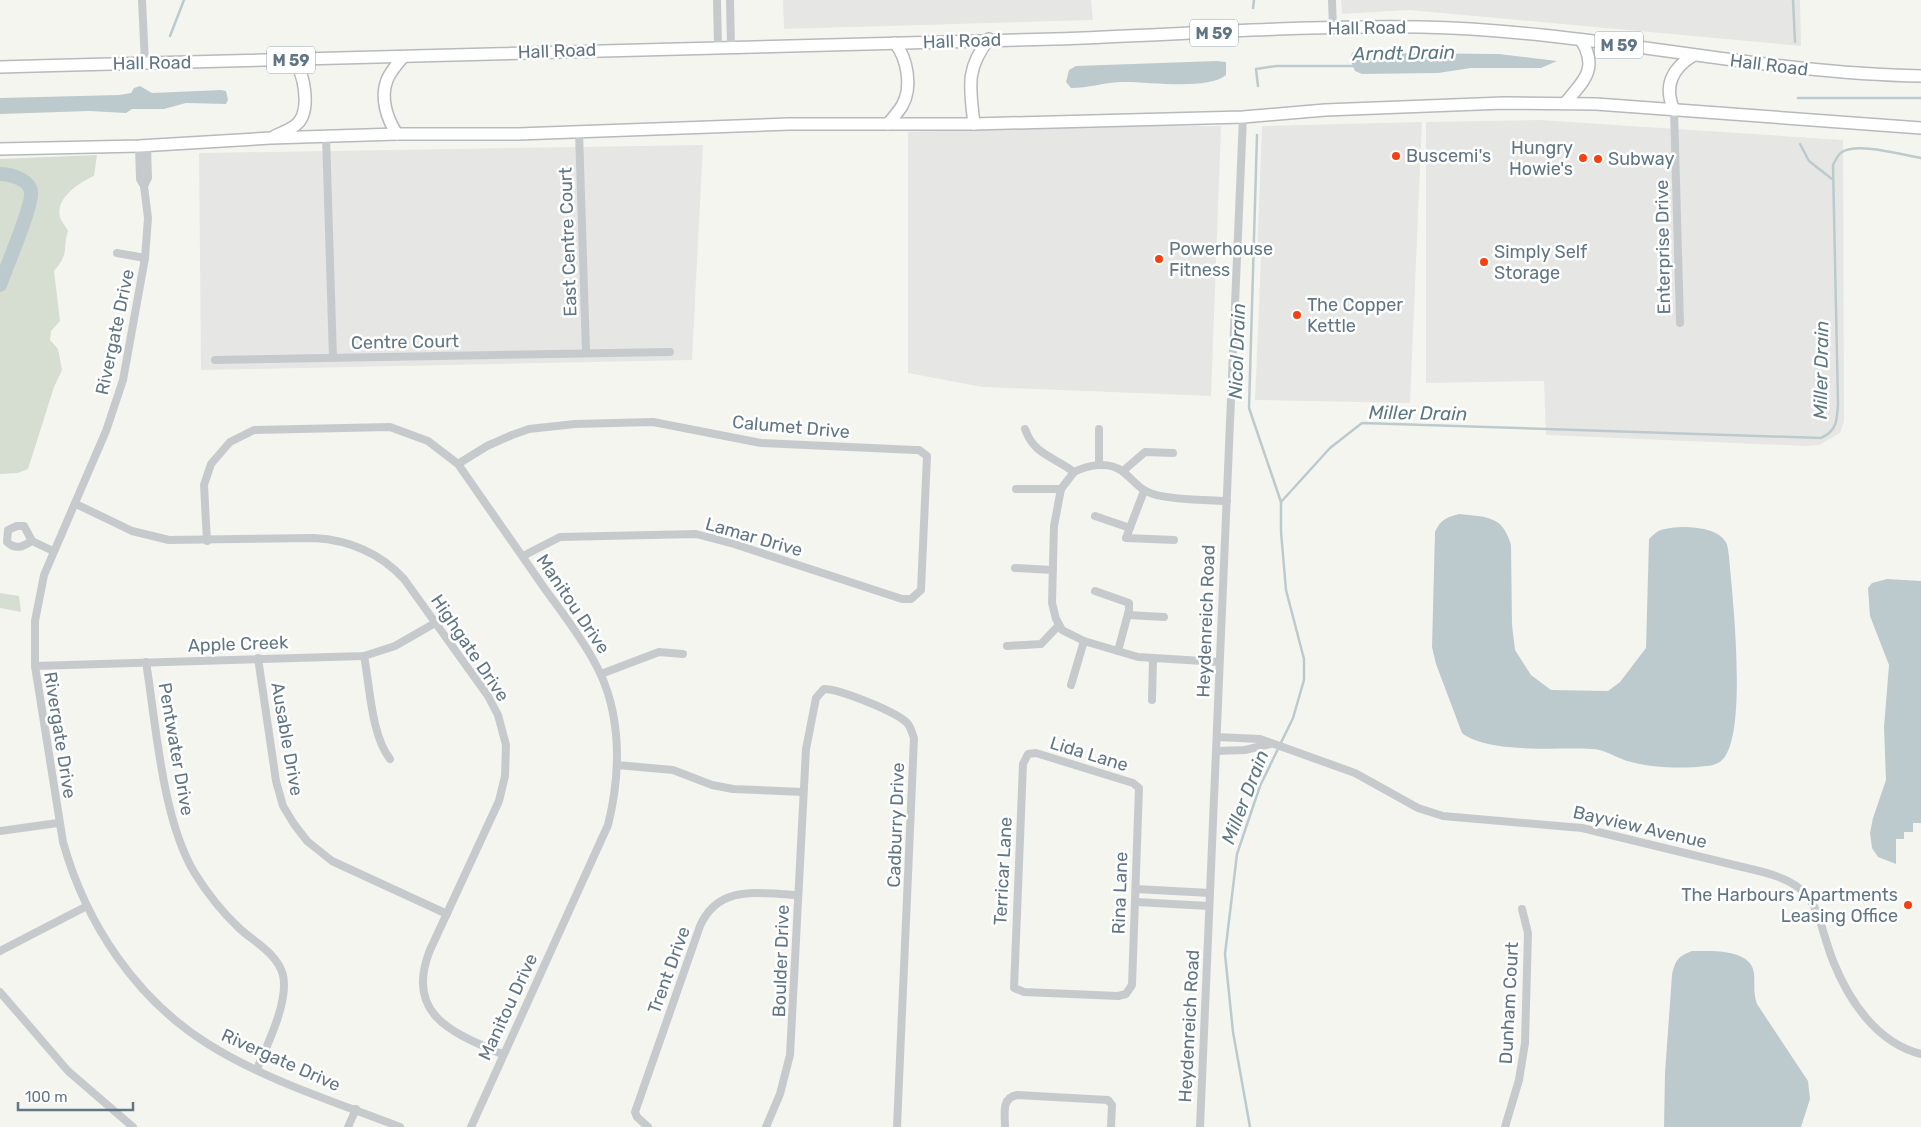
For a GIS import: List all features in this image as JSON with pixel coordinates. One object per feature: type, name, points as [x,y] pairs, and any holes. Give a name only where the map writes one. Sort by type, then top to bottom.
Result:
[{"type":"highway","name":"Hall Road","points":[[0,67],[895,43],[1381,27],[1458,28],[1581,40],[1790,68],[1860,75],[1921,76]]},
{"type":"highway","points":[[974,124],[971,72],[974,60],[989,39]]},
{"type":"highway","points":[[1565,103],[1582,84],[1589,70],[1589,57],[1581,40]]},
{"type":"highway","points":[[888,124],[902,105],[907,92],[906,62],[895,43]]},
{"type":"highway","points":[[1674,110],[1670,101],[1670,80],[1676,68],[1694,55]]},
{"type":"highway","points":[[396,134],[388,120],[385,88],[390,74],[403,57]]},
{"type":"highway","points":[[271,138],[293,127],[302,116],[303,77],[298,65],[292,60]]},
{"type":"highway","points":[[0,149],[143,146],[271,138],[396,134],[579,132],[789,124],[974,124],[1243,117],[1455,104],[1565,103],[1921,128]]},
{"type":"street","points":[[142,0],[145,62]]},
{"type":"street","points":[[717,0],[718,47]]},
{"type":"street","points":[[730,0],[731,47]]},
{"type":"street","points":[[1332,0],[1333,29]]},
{"type":"street","name":"Enterprise Drive","points":[[1674,110],[1680,324]]},
{"type":"street","name":"Heydenreich Road","points":[[1200,1127],[1219,662],[1240,225],[1243,117]]},
{"type":"street","name":"East Centre Court","points":[[579,132],[586,352]]},
{"type":"street","name":"Centre Court","points":[[326,136],[333,358],[670,352]]},
{"type":"street","name":"Rivergate Drive","points":[[143,146],[140,179],[144,186],[148,218],[145,258],[123,380],[106,431],[44,575],[38,603],[34,642],[35,666],[58,823],[70,868],[87,906],[120,963],[160,1007],[207,1044],[257,1069],[400,1127]]},
{"type":"street","points":[[117,253],[145,258]]},
{"type":"street","points":[[215,360],[333,358]]},
{"type":"street","name":"Calumet Drive","points":[[458,464],[487,446],[521,432],[575,424],[653,422],[761,443],[919,450],[926,456],[928,464],[921,590],[916,597]]},
{"type":"street","name":"Manitou Drive","points":[[207,541],[204,485],[211,464],[230,442],[254,430],[390,427],[428,441],[458,464],[572,626],[601,674],[612,713],[617,765],[612,806],[599,847],[470,1127]]},
{"type":"street","points":[[1024,429],[1033,446],[1074,472]]},
{"type":"street","points":[[1099,430],[1099,465]]},
{"type":"street","points":[[1122,471],[1145,452],[1173,453]]},
{"type":"street","points":[[1219,662],[1153,659],[1118,651],[1067,634],[1059,625],[1052,603],[1054,526],[1061,489],[1074,472],[1099,465],[1122,471],[1144,491],[1162,497],[1227,501]]},
{"type":"street","points":[[1016,489],[1061,489]]},
{"type":"street","points":[[1144,491],[1126,538],[1174,540]]},
{"type":"street","name":"Highgate Drive","points":[[76,504],[115,524],[153,537],[169,540],[207,541],[314,538],[337,540],[357,546],[375,555],[399,573],[480,685],[498,715],[506,745],[507,763],[499,801],[426,960],[423,975],[426,999],[436,1017],[454,1033],[502,1054]]},
{"type":"street","points":[[1095,516],[1130,528]]},
{"type":"street","name":"Lamar Drive","points":[[522,556],[560,537],[696,534],[734,544],[902,598],[916,597]]},
{"type":"street","points":[[32,541],[54,551]]},
{"type":"street","points":[[1015,568],[1053,570]]},
{"type":"street","points":[[1095,592],[1129,603],[1128,615],[1118,651]]},
{"type":"street","points":[[1128,615],[1164,617]]},
{"type":"street","name":"Apple Creek","points":[[35,666],[364,656],[394,646],[435,623]]},
{"type":"street","points":[[1007,646],[1041,644],[1059,625]]},
{"type":"street","points":[[1071,685],[1084,641]]},
{"type":"street","points":[[601,674],[659,652],[683,654]]},
{"type":"street","points":[[364,656],[377,733],[384,752],[390,759]]},
{"type":"street","name":"Ausable Drive","points":[[258,658],[276,781],[283,806],[299,832],[314,848],[332,861],[447,914]]},
{"type":"street","points":[[1152,700],[1153,659]]},
{"type":"street","name":"Pentwater Drive","points":[[146,662],[169,805],[185,854],[202,885],[216,903],[241,930],[269,953],[282,973],[284,981],[278,1014],[257,1069]]},
{"type":"street","name":"Cadburry Drive","points":[[803,792],[806,749],[820,692],[824,689],[894,713],[908,724],[914,738],[914,758],[897,1127]]},
{"type":"street","name":"Bayview Avenue","points":[[1217,737],[1255,738],[1355,773],[1418,808],[1443,816],[1582,828],[1763,872],[1790,881],[1800,888],[1816,908],[1836,967],[1867,1020],[1890,1041],[1921,1054]]},
{"type":"street","points":[[1216,751],[1245,750],[1270,744]]},
{"type":"street","name":"Lida Lane","points":[[1025,756],[1036,753],[1133,784],[1140,792]]},
{"type":"street","name":"Terricar Lane","points":[[1025,756],[1023,764],[1014,988],[1024,992],[1118,996],[1126,994]]},
{"type":"street","points":[[617,765],[674,770],[712,785],[733,790],[803,792]]},
{"type":"street","name":"Boulder Drive","points":[[766,1127],[780,1094],[790,1054],[803,792]]},
{"type":"street","name":"Rina Lane","points":[[1126,994],[1132,985],[1140,792]]},
{"type":"street","points":[[0,830],[58,823]]},
{"type":"street","points":[[1136,888],[1210,893]]},
{"type":"street","name":"Trent Drive","points":[[648,1127],[636,1117],[636,1112],[704,918],[715,905],[734,895],[798,895]]},
{"type":"street","points":[[1136,902],[1209,906]]},
{"type":"street","points":[[0,951],[87,906]]},
{"type":"street","name":"Dunham Court","points":[[1505,1127],[1522,1066],[1525,1043],[1528,933],[1522,909]]},
{"type":"street","points":[[0,992],[68,1072],[133,1127]]},
{"type":"street","points":[[1005,1127],[1005,1102],[1012,1096],[1104,1099],[1111,1102],[1111,1127]]},
{"type":"street","points":[[348,1127],[356,1109]]},
{"type":"shaded area","points":[[783,0],[1091,0],[1093,20],[784,29]]},
{"type":"shaded area","points":[[1341,0],[1800,0],[1801,46],[1409,10],[1342,14]]},
{"type":"shaded area","points":[[1358,49],[1393,53],[1499,54],[1557,61],[1541,68],[1471,68],[1438,73],[1362,74],[1355,71],[1350,59],[1352,53]]},
{"type":"shaded area","points":[[1226,62],[1226,75],[1205,83],[1120,82],[1071,88],[1066,82],[1069,70],[1076,66]]},
{"type":"shaded area","points":[[140,86],[152,93],[221,90],[226,91],[228,100],[226,104],[186,103],[164,109],[132,109],[126,113],[89,111],[0,114],[0,98],[119,95],[131,93],[134,88]]},
{"type":"shaded area","points":[[1540,120],[1843,140],[1844,421],[1840,433],[1819,445],[1806,446],[1546,435],[1544,381],[1426,383],[1426,122]]},
{"type":"shaded area","points":[[1422,122],[1410,403],[1255,400],[1261,258],[1257,258],[1262,126]]},
{"type":"shaded area","points":[[1087,126],[1221,126],[1211,396],[982,387],[908,373],[908,132]]},
{"type":"shaded area","points":[[703,145],[692,360],[201,370],[199,153]]},
{"type":"shaded area","points":[[97,155],[94,176],[82,182],[70,192],[61,203],[59,210],[61,219],[68,231],[64,255],[54,271],[60,321],[51,331],[50,340],[58,349],[62,370],[54,387],[28,469],[18,473],[0,474],[0,159]]},
{"type":"shaded area","points":[[1459,514],[1492,519],[1508,535],[1511,545],[1512,625],[1515,650],[1531,675],[1551,690],[1608,691],[1620,682],[1646,648],[1649,539],[1653,535],[1658,531],[1688,527],[1714,532],[1720,536],[1727,544],[1729,556],[1737,664],[1737,696],[1734,725],[1730,747],[1721,761],[1712,765],[1697,767],[1656,766],[1627,761],[1596,749],[1506,747],[1474,740],[1462,733],[1436,664],[1432,647],[1435,532],[1444,520]]},
{"type":"shaded area","points":[[1887,579],[1921,581],[1921,823],[1913,823],[1913,832],[1904,832],[1904,839],[1896,839],[1896,864],[1878,857],[1872,848],[1870,833],[1886,780],[1884,727],[1889,665],[1870,616],[1868,588],[1872,583]]},
{"type":"shaded area","points":[[0,593],[19,596],[21,612],[0,608]]},
{"type":"shaded area","points":[[1692,951],[1719,951],[1738,955],[1746,959],[1751,965],[1754,973],[1757,1004],[1808,1081],[1810,1099],[1801,1127],[1664,1127],[1665,1073],[1672,975],[1678,960],[1683,955]]},
{"type":"waterway","points":[[170,36],[184,0]]},
{"type":"waterway","name":"Nicol Drain","points":[[1253,8],[1254,0]]},
{"type":"waterway","name":"Arndt Drain","points":[[1793,0],[1795,42]]},
{"type":"waterway","name":"Arndt Drain","points":[[1258,86],[1256,69],[1276,66],[1355,66]]},
{"type":"waterway","points":[[1798,98],[1921,98]]},
{"type":"waterway","name":"Miller Drain","points":[[1250,1127],[1233,1032],[1225,954],[1237,854],[1260,786],[1293,718],[1304,680],[1304,659],[1286,590],[1281,532],[1281,502],[1249,408],[1257,135]]},
{"type":"waterway","name":"Arndt Drain","points":[[1800,144],[1809,161],[1832,179]]},
{"type":"waterway","name":"Miller Drain","points":[[1281,502],[1330,448],[1362,423],[1821,438],[1833,428],[1838,404],[1833,165],[1842,152],[1859,148],[1881,150],[1921,158]]},
{"type":"waterway","points":[[0,174],[9,175],[24,181],[31,192],[24,223],[0,285]]},
{"type":"place","name":"Buscemi's","points":[[1396,156]]},
{"type":"place","name":"Hungry Howie's","points":[[1583,158]]},
{"type":"place","name":"Subway","points":[[1598,159]]},
{"type":"place","name":"Powerhouse Fitness","points":[[1159,259]]},
{"type":"place","name":"Simply Self Storage","points":[[1484,262]]},
{"type":"place","name":"The Copper Kettle","points":[[1297,315]]},
{"type":"place","name":"The Harbours Apartments Leasing Office","points":[[1908,905]]}]
